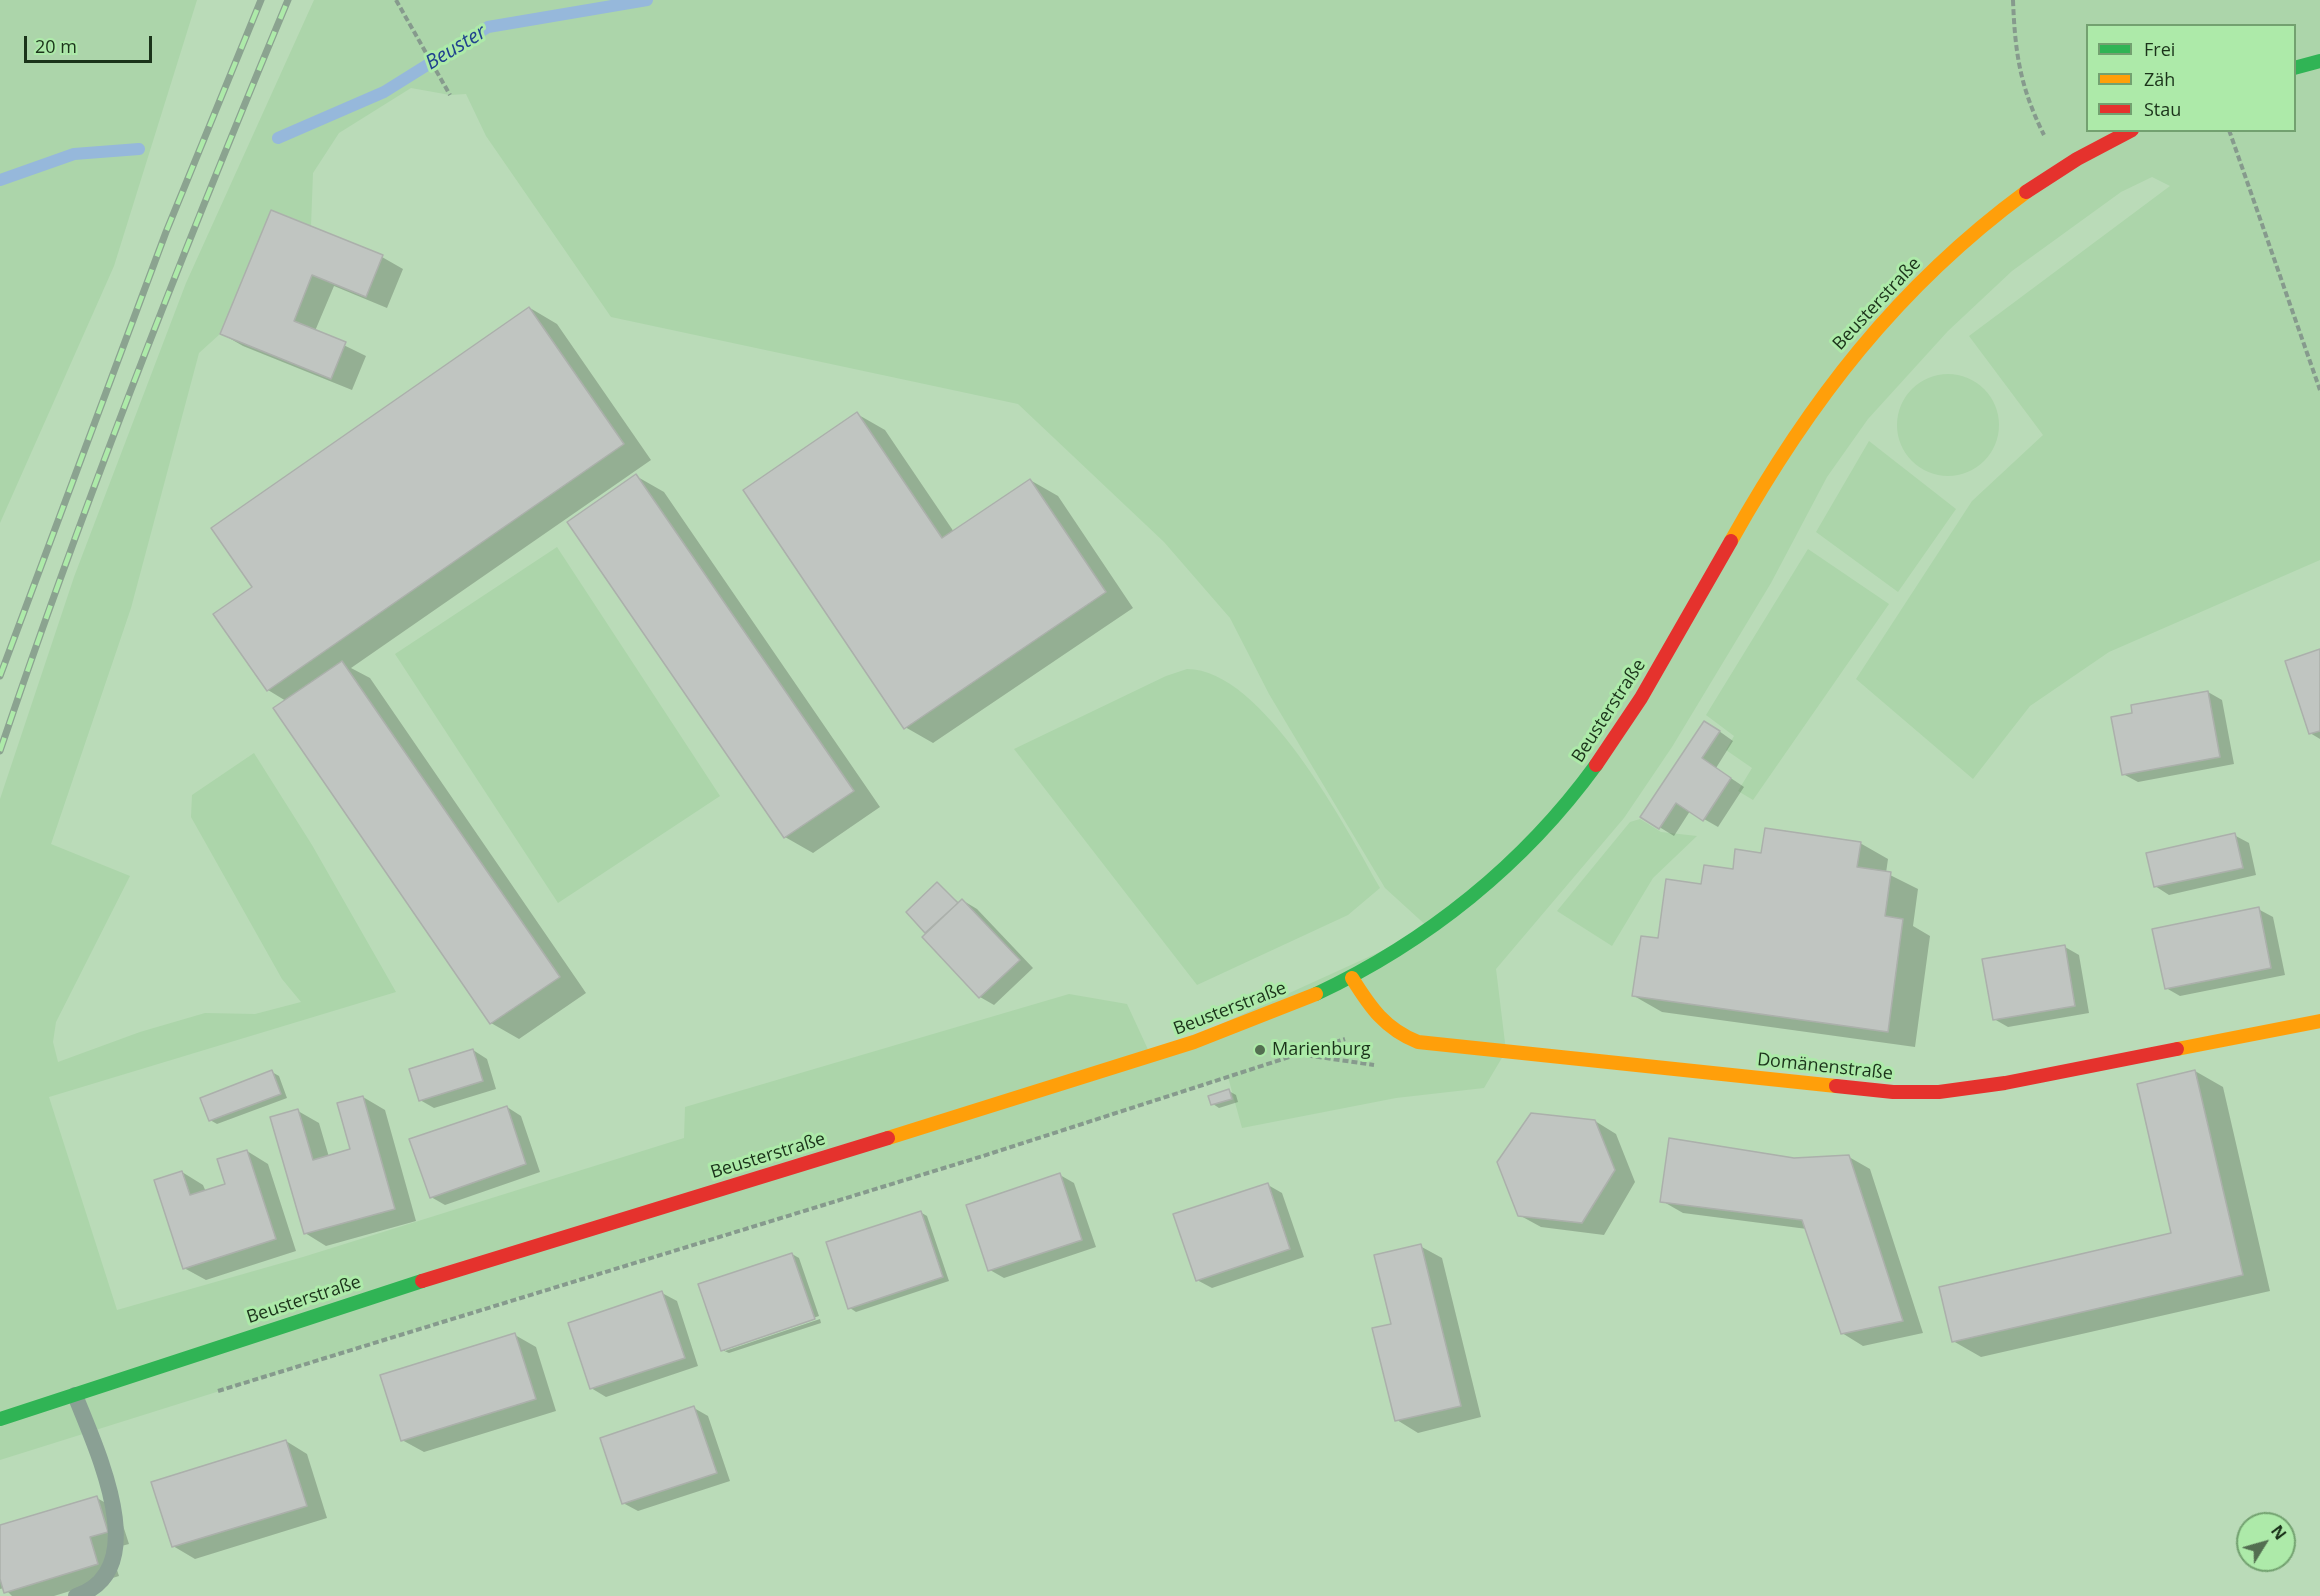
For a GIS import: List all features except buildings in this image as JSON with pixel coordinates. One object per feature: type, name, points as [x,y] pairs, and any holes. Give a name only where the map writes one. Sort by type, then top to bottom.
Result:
[{"type":"street","points":[[2296,68],[2320,61]]},
{"type":"street","name":"Beusterstraße","points":[[0,1419],[485,1260],[1151,1057],[1244,1026],[1352,978],[1430,929],[1464,903],[1541,834],[1584,783],[1640,701],[1775,466],[1838,373],[1909,291],[1989,221],[2061,169],[2128,132]]},
{"type":"street","name":"Domänenstraße","points":[[1352,978],[1374,1015],[1388,1028],[1410,1039],[1438,1046],[1918,1093],[2005,1083],[2320,1021]]},
{"type":"lane","points":[[75,1395],[114,1508],[118,1528],[115,1548],[107,1573],[96,1587],[76,1596]]},
{"type":"path","points":[[396,0],[450,95]]},
{"type":"path","points":[[2013,0],[2015,42],[2026,98],[2061,169]]},
{"type":"path","points":[[2230,132],[2320,390]]},
{"type":"path","points":[[214,1392],[983,1156],[1354,1036],[1388,1028]]},
{"type":"green space","points":[[0,0],[197,0],[114,266],[0,523]]},
{"type":"green space","points":[[314,0],[2320,0],[2320,560],[2109,652],[2030,706],[1973,779],[1856,679],[1972,501],[2043,435],[1969,336],[2170,186],[2152,177],[2121,192],[2012,271],[1948,331],[1868,419],[1827,477],[1771,583],[1672,747],[1624,818],[1496,969],[1506,1051],[1484,1088],[1396,1098],[1242,1128],[1228,1077],[983,1156],[500,1303],[0,1460],[0,799],[74,577],[186,283]],"holes":[[[411,88],[450,95],[466,94],[486,136],[611,317],[1018,404],[1164,542],[1230,618],[1269,694],[1385,888],[1430,929],[1151,1056],[1127,1004],[1069,994],[685,1107],[684,1138],[303,1257],[117,1310],[49,1097],[396,992],[312,845],[254,753],[192,795],[191,817],[282,979],[301,1002],[255,1014],[205,1013],[140,1032],[58,1062],[53,1042],[56,1022],[130,876],[51,844],[131,608],[199,353],[220,334],[271,210],[311,226],[313,173],[339,133]]]},
{"type":"green space","points":[[1948,374],[1968,377],[1977,382],[1991,396],[1996,405],[1999,425],[1996,445],[1991,454],[1977,468],[1968,473],[1948,476],[1928,473],[1919,468],[1905,454],[1900,445],[1897,425],[1900,405],[1905,396],[1919,382],[1928,377]]},
{"type":"green space","points":[[1869,441],[1956,509],[1898,592],[1816,532]]},
{"type":"green space","points":[[557,547],[720,796],[558,903],[395,654]]},
{"type":"green space","points":[[1808,549],[1889,604],[1753,800],[1738,791],[1752,768],[1726,750],[1734,736],[1706,715]]},
{"type":"green space","points":[[1187,669],[1216,676],[1244,695],[1272,722],[1324,792],[1380,888],[1348,915],[1197,985],[1014,749],[1166,676]]},
{"type":"green space","points":[[1640,819],[1661,832],[1697,836],[1653,878],[1612,946],[1557,911],[1630,822]]},
{"type":"waterway","name":"Beuster","points":[[278,138],[384,92],[488,27],[647,0]]},
{"type":"waterway","name":"Beuster","points":[[0,180],[74,154],[139,149]]},
{"type":"railway","points":[[0,676],[166,232],[261,0]]},
{"type":"railway","points":[[0,751],[66,562],[137,373],[288,0]]},
{"type":"traffic: fast","points":[[2296,67],[2320,61]]},
{"type":"traffic: fast","points":[[1316,994],[1396,950],[1471,897],[1537,835],[1596,765]]},
{"type":"traffic: fast","points":[[0,1419],[422,1281]]},
{"type":"traffic: slow","points":[[1731,541],[1792,441],[1859,350],[1936,267],[2026,192]]},
{"type":"traffic: slow","points":[[1352,978],[1387,1024],[1418,1042],[1836,1086]]},
{"type":"traffic: slow","points":[[888,1138],[1194,1042],[1316,994]]},
{"type":"traffic: slow","points":[[2177,1049],[2320,1021]]},
{"type":"traffic: jam","points":[[2026,192],[2077,159],[2128,132]]},
{"type":"traffic: jam","points":[[1596,765],[1641,698],[1731,541]]},
{"type":"traffic: jam","points":[[1836,1086],[1893,1092],[1939,1092],[2005,1083],[2177,1049]]},
{"type":"traffic: jam","points":[[422,1281],[888,1138]]},
{"type":"place","name":"Marienburg","points":[[1260,1050]]}]
